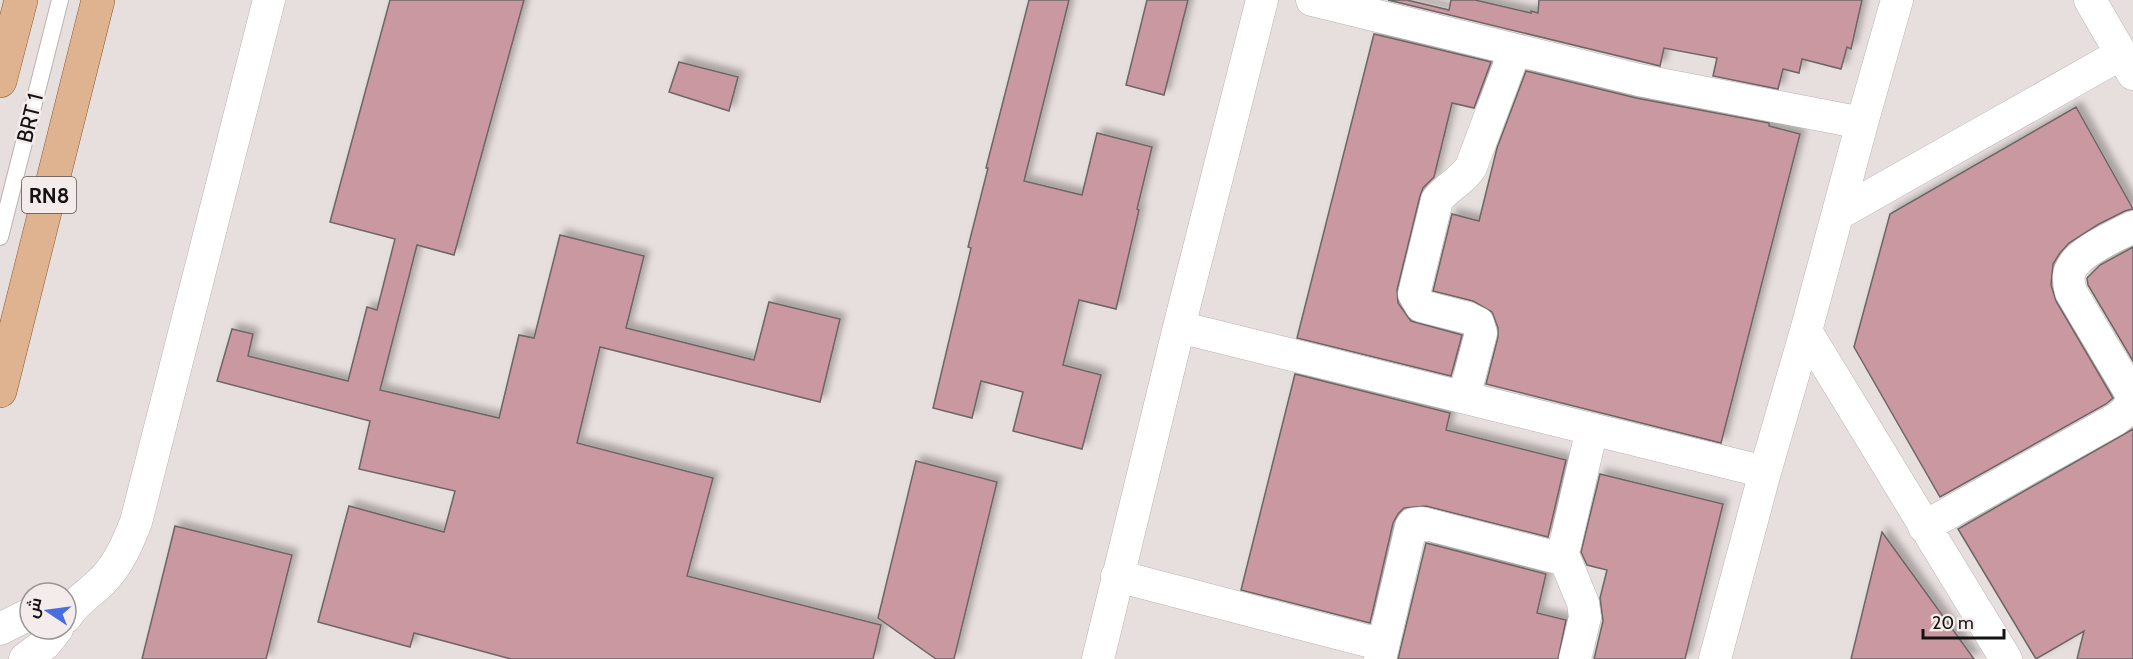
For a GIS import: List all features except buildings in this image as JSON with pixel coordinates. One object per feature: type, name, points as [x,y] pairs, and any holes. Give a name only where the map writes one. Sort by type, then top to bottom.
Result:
[{"type":"main road","points":[[0,81],[21,0]]},
{"type":"main road","name":"RN8","points":[[0,391],[98,0]]},
{"type":"street","points":[[78,603],[105,579],[117,563],[136,522],[269,0]]},
{"type":"street","points":[[1098,659],[1262,0]]},
{"type":"street","points":[[1312,0],[1344,4],[1515,50],[1639,80],[1862,123]]},
{"type":"street","points":[[1715,659],[1897,0]]},
{"type":"street","points":[[1838,214],[2127,64],[2090,0]]},
{"type":"street","points":[[1464,397],[1480,333],[1478,323],[1468,318],[1421,306],[1414,294],[1437,200],[1445,190],[1465,178],[1471,167],[1515,50]]},
{"type":"street","points":[[1924,527],[2127,411],[2132,395],[2071,292],[2069,282],[2070,270],[2079,259],[2133,227]]},
{"type":"street","points":[[1179,327],[1765,472]]},
{"type":"street","points":[[1806,331],[2006,659]]},
{"type":"street","points":[[1575,659],[1582,634],[1584,610],[1562,552],[1592,429]]},
{"type":"street","points":[[1117,576],[1382,652],[1409,530],[1413,524],[1422,523],[1554,556],[1562,552]]},
{"type":"street","points":[[0,628],[18,620]]},
{"type":"street","points":[[25,659],[47,641]]},
{"type":"lane","name":"BRT 1","points":[[0,237],[60,0]]}]
